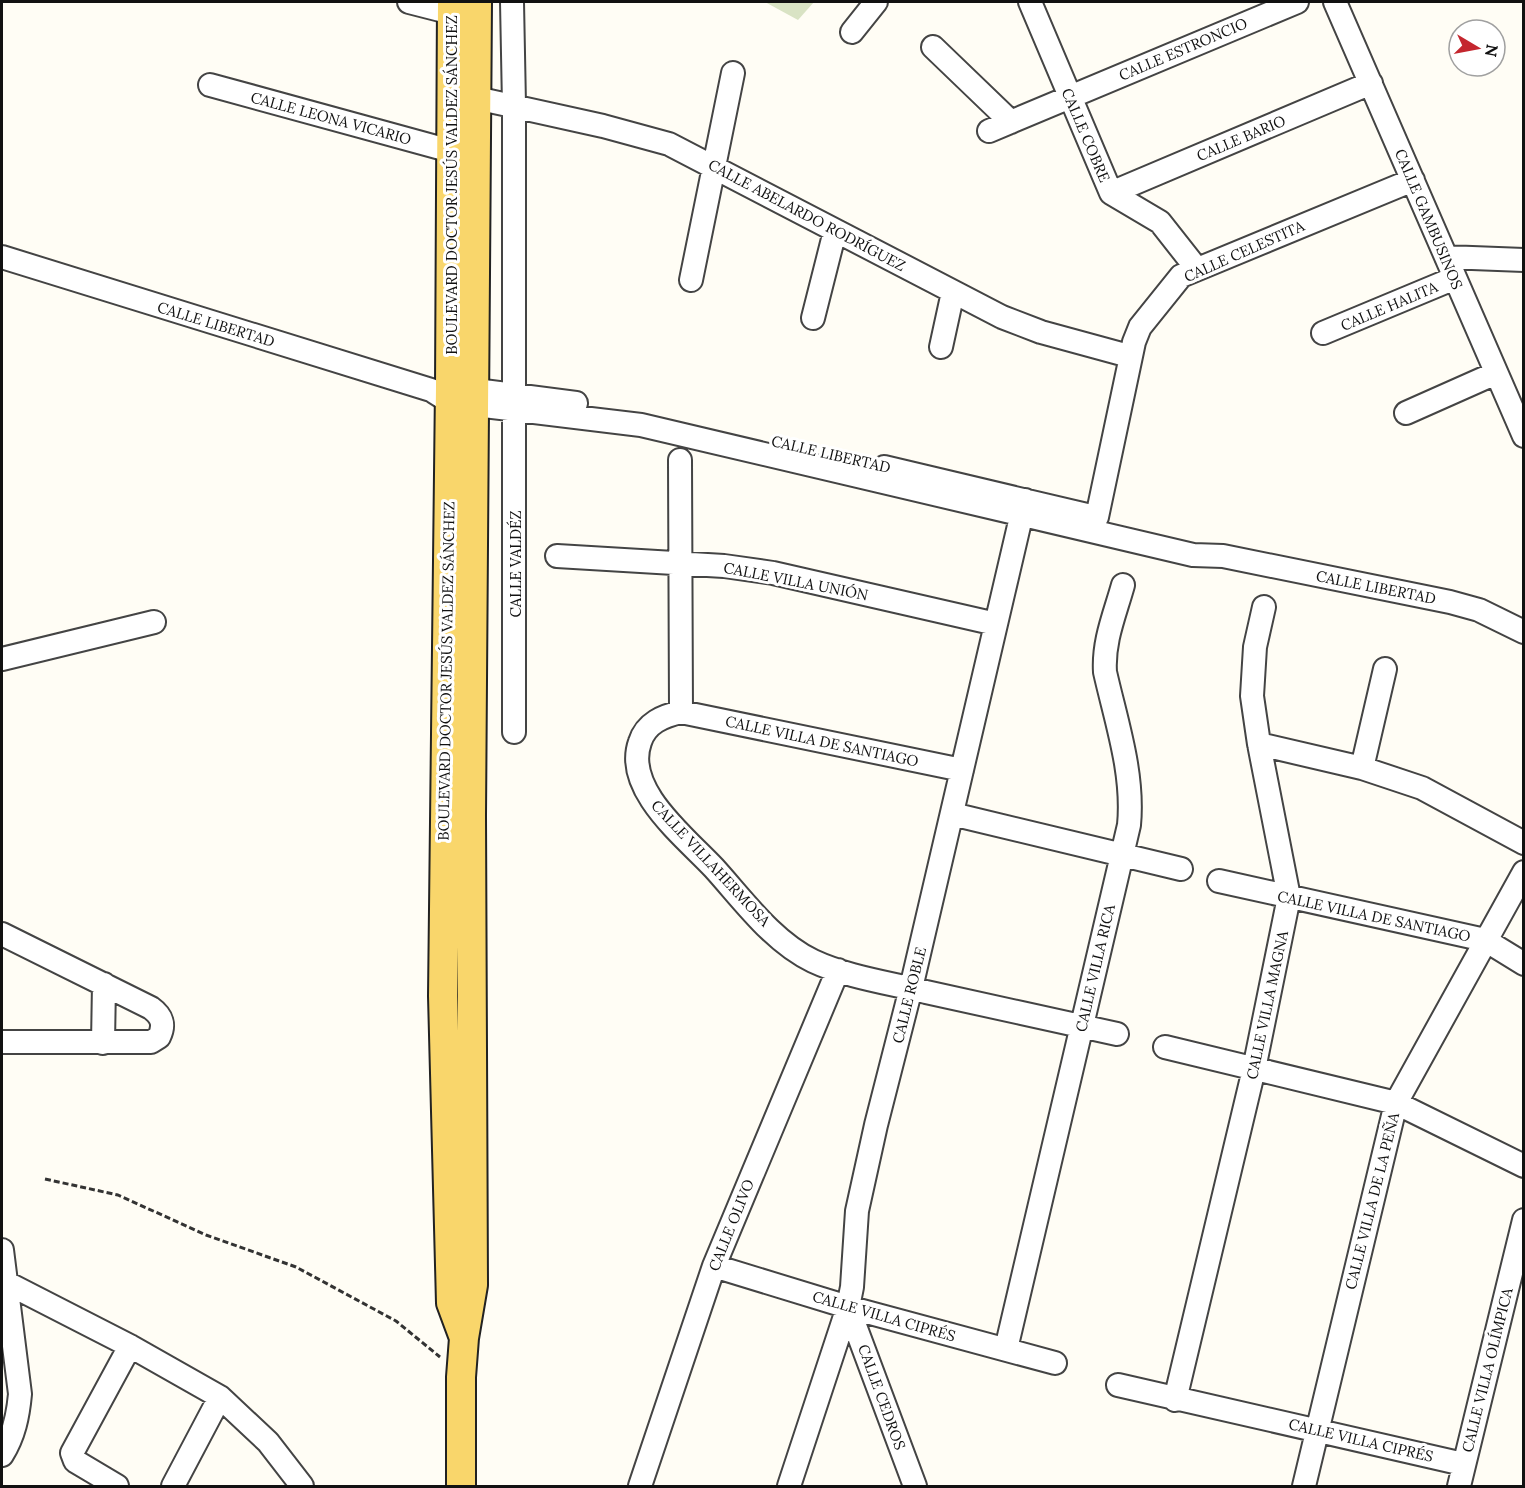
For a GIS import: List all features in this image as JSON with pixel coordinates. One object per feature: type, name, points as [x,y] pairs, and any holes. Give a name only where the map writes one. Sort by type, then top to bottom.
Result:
[{"type":"main road","name":"BOULEVARD DOCTOR JESÚS VALDEZ SÁNCHEZ","points":[[456,395],[476,98],[477,2]]},
{"type":"main road","name":"BOULEVARD DOCTOR JESÚS VALDEZ SÁNCHEZ","points":[[452,7],[458,853],[473,1285],[464,1338],[461,1377],[461,1486]]},
{"type":"street","points":[[409,2],[452,7]]},
{"type":"street","name":"CALLE VALDÉZ","points":[[512,2],[514,732]]},
{"type":"street","points":[[852,32],[876,2]]},
{"type":"street","name":"CALLE COBRE","points":[[1030,2],[1111,193],[1160,222],[1190,273]]},
{"type":"street","name":"CALLE ESTRONCIO","points":[[989,131],[1297,2]]},
{"type":"street","name":"CALLE GAMBUSINOS","points":[[1335,2],[1524,436]]},
{"type":"street","points":[[933,47],[1011,122]]},
{"type":"street","points":[[691,280],[733,73]]},
{"type":"street","name":"CALLE BARIO","points":[[1111,193],[1371,83]]},
{"type":"street","name":"CALLE LEONA VICARIO","points":[[210,85],[452,152]]},
{"type":"street","name":"CALLE ABELARDO RODRÍGUEZ","points":[[476,98],[643,135],[714,166],[953,292],[1023,326],[1130,356]]},
{"type":"street","name":"CALLE CELESTITA","points":[[1097,517],[1130,356],[1140,327],[1166,292],[1190,273],[1413,180]]},
{"type":"street","points":[[813,318],[836,231]]},
{"type":"street","name":"CALLE LIBERTAD","points":[[2,257],[456,395],[605,414],[683,435],[1024,508],[1193,555],[1224,556],[1450,602],[1479,610],[1524,632]]},
{"type":"street","points":[[1446,257],[1524,260]]},
{"type":"street","name":"CALLE HALITA","points":[[1323,333],[1455,278]]},
{"type":"street","points":[[941,347],[953,292]]},
{"type":"street","points":[[1406,413],[1496,373]]},
{"type":"street","points":[[680,460],[678,561],[681,712]]},
{"type":"street","name":"CALLE LIBERTAD","points":[[1024,508],[1097,517],[1196,541],[1209,545],[1224,556]]},
{"type":"street","name":"CALLE ROBLE","points":[[789,1486],[848,1307],[857,1211],[1024,508]]},
{"type":"street","name":"CALLE VILLA UNIÓN","points":[[557,556],[678,561],[772,573],[996,624]]},
{"type":"street","name":"CALLE VILLA RICA","points":[[1006,1349],[1122,855],[1131,802],[1104,657],[1106,641],[1123,585]]},
{"type":"street","name":"CALLE VILLA MAGNA","points":[[1175,1400],[1254,1069],[1289,897],[1259,744],[1252,696],[1252,668],[1264,607]]},
{"type":"street","points":[[2,659],[154,622]]},
{"type":"street","points":[[1362,768],[1386,669]]},
{"type":"street","name":"CALLE VILLA DE SANTIAGO","points":[[681,712],[962,770]]},
{"type":"street","name":"CALLE VILLAHERMOSA","points":[[681,712],[654,722],[641,737],[636,761],[639,779],[647,794],[765,923],[792,948],[814,962],[838,970],[1117,1034]]},
{"type":"street","points":[[1259,744],[1362,768],[1422,788],[1524,843]]},
{"type":"street","points":[[952,814],[1181,869]]},
{"type":"street","name":"CALLE VILLA DE LA PEÑA","points":[[1304,1486],[1396,1103],[1524,872]]},
{"type":"street","name":"CALLE VILLA DE SANTIAGO","points":[[1219,881],[1485,940],[1524,964]]},
{"type":"street","points":[[2,934],[157,1012],[163,1027],[159,1037],[151,1042],[2,1042]]},
{"type":"street","name":"CALLE OLIVO","points":[[640,1486],[714,1266],[838,970]]},
{"type":"street","points":[[103,1043],[104,984]]},
{"type":"street","points":[[1165,1047],[1396,1103],[1524,1166]]},
{"type":"street","name":"CALLE VILLA OLÍMPICA","points":[[1459,1486],[1524,1220]]},
{"type":"street","points":[[2,1250],[20,1394],[18,1415],[12,1436],[2,1455]]},
{"type":"street","name":"CALLE VILLA CIPRÉS","points":[[714,1266],[848,1307],[1055,1363]]},
{"type":"street","points":[[7,1283],[130,1346],[220,1396],[268,1442],[302,1486]]},
{"type":"street","name":"CALLE CEDROS","points":[[848,1307],[915,1486]]},
{"type":"street","points":[[117,1486],[75,1461],[72,1453],[130,1346]]},
{"type":"street","name":"CALLE VILLA CIPRÉS","points":[[1118,1385],[1175,1400],[1317,1429],[1463,1464]]},
{"type":"street","points":[[173,1486],[220,1396]]},
{"type":"path","points":[[45,1179],[118,1195],[206,1235],[296,1267],[396,1321],[430,1347],[461,1377]]},
{"type":"green space","points":[[765,2],[814,2],[798,20]]}]
